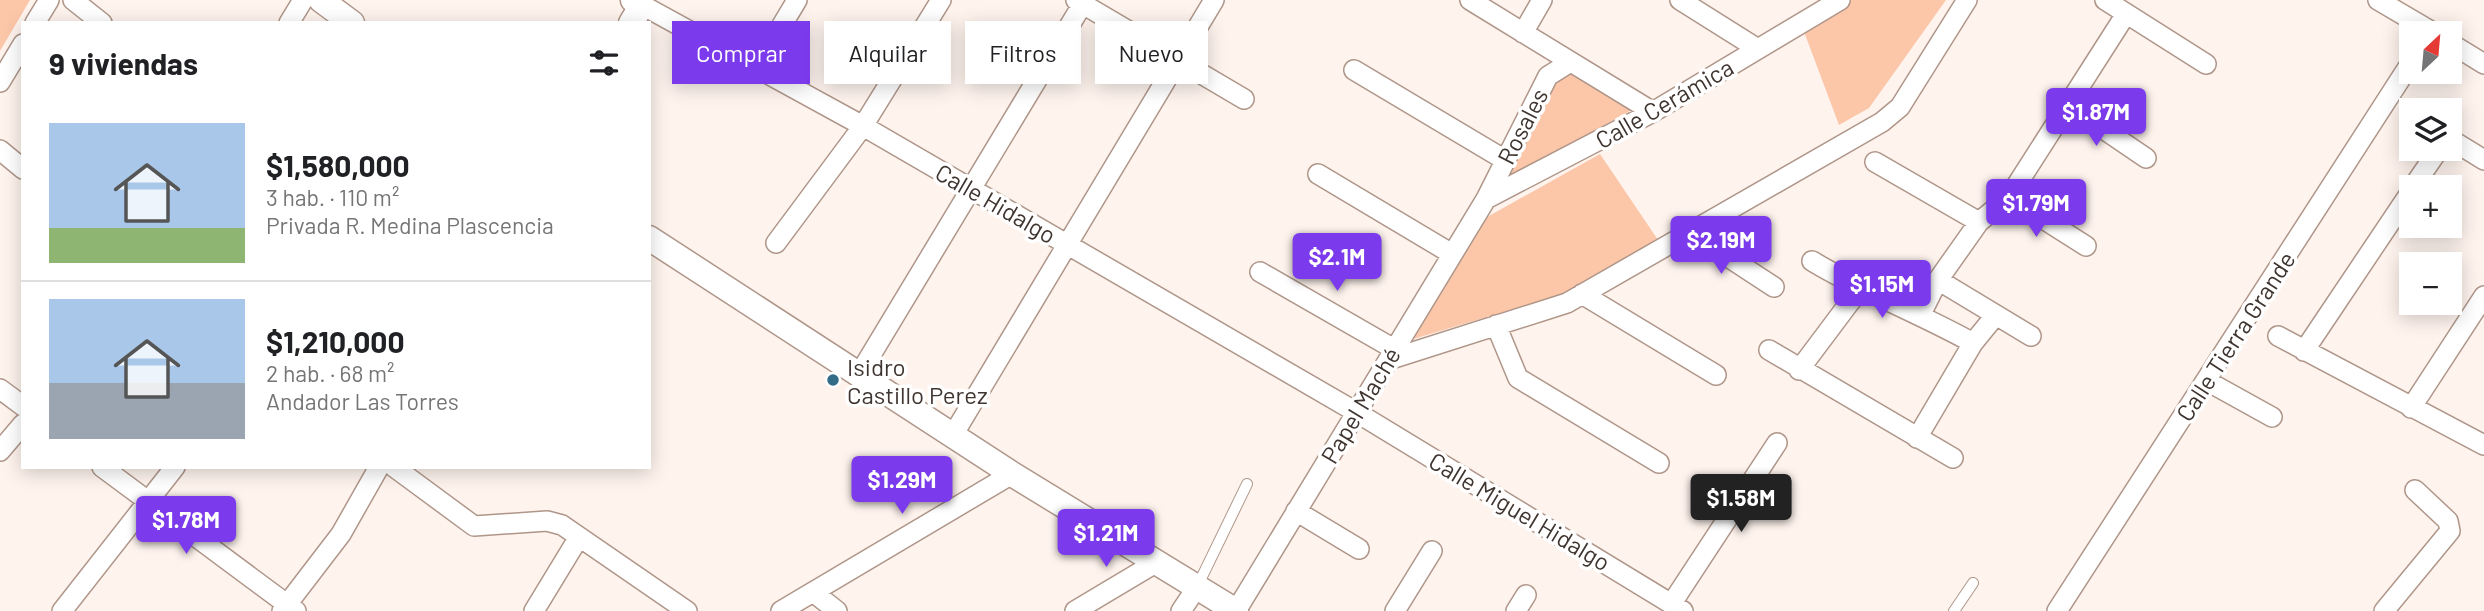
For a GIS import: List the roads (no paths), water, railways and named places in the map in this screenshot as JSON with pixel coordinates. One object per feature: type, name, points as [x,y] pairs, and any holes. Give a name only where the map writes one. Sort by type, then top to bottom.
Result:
[{"type":"street","points":[[36,21],[49,0]]},
{"type":"street","points":[[73,0],[99,21]]},
{"type":"street","points":[[290,21],[303,0]]},
{"type":"street","points":[[321,0],[349,21]]},
{"type":"street","points":[[784,21],[797,0]]},
{"type":"street","points":[[776,243],[863,126],[942,0]]},
{"type":"street","points":[[1201,21],[1214,0]]},
{"type":"street","points":[[1470,0],[1653,112]]},
{"type":"street","points":[[1523,33],[1542,0]]},
{"type":"street","points":[[1681,0],[1758,49]]},
{"type":"street","name":"Calle Cerámica","points":[[1486,200],[1653,112],[1840,0]]},
{"type":"street","points":[[1260,272],[1391,355],[1567,303],[1892,116],[1967,0]]},
{"type":"street","points":[[2105,0],[2206,64]]},
{"type":"street","points":[[2378,0],[2412,21]]},
{"type":"street","points":[[860,373],[1081,1],[1114,21]]},
{"type":"street","name":"Calle Hidalgo","points":[[638,7],[672,24]]},
{"type":"street","points":[[1921,314],[1938,280],[1979,222],[2009,197],[2126,14]]},
{"type":"street","points":[[0,82],[21,47]]},
{"type":"street","points":[[2462,50],[2484,64]]},
{"type":"street","name":"Rosales","points":[[1486,200],[1548,76],[1569,63]]},
{"type":"street","points":[[1354,70],[1505,160]]},
{"type":"street","points":[[1208,78],[1244,99]]},
{"type":"street","name":"Calle Tierra Grande","points":[[2057,611],[2399,81]]},
{"type":"street","name":"Calle Hidalgo","points":[[788,84],[972,188],[1356,412]]},
{"type":"street","points":[[953,435],[1162,84]]},
{"type":"street","points":[[2068,105],[2146,158]]},
{"type":"street","points":[[2462,146],[2484,160]]},
{"type":"street","points":[[0,150],[21,167]]},
{"type":"street","points":[[1875,162],[1979,222]]},
{"type":"street","points":[[1318,174],[1452,254]]},
{"type":"street","points":[[2009,197],[2086,246]]},
{"type":"street","name":"Papel Maché","points":[[1236,611],[1486,200]]},
{"type":"street","points":[[2304,351],[2399,208]]},
{"type":"street","points":[[1690,232],[1774,287]]},
{"type":"street","points":[[651,239],[1012,474],[1236,611]]},
{"type":"street","points":[[1812,261],[1859,289],[1921,314],[1973,343]]},
{"type":"street","points":[[1938,280],[2031,336]]},
{"type":"street","points":[[1799,370],[1859,289]]},
{"type":"street","points":[[1582,294],[1716,375]]},
{"type":"street","points":[[2411,408],[2484,296]]},
{"type":"street","points":[[1917,438],[1973,343],[1995,316]]},
{"type":"street","points":[[1496,326],[1518,377],[1658,463]]},
{"type":"street","points":[[2278,336],[2484,445]]},
{"type":"street","points":[[1769,350],[1953,458]]},
{"type":"street","points":[[2207,381],[2272,417]]},
{"type":"street","points":[[0,389],[21,405]]},
{"type":"street","name":"Calle Miguel Hidalgo","points":[[1356,412],[1678,607]]},
{"type":"street","points":[[0,451],[21,426]]},
{"type":"street","points":[[1678,607],[1777,443]]},
{"type":"street","points":[[105,469],[288,609],[341,534],[378,469]]},
{"type":"street","points":[[62,611],[173,469]]},
{"type":"street","points":[[397,469],[474,526],[554,521],[687,611]]},
{"type":"street","points":[[781,611],[1012,474]]},
{"type":"street","points":[[2384,611],[2450,531],[2448,520],[2415,490]]},
{"type":"street","points":[[1296,511],[1359,549]]},
{"type":"street","points":[[534,611],[579,537]]},
{"type":"street","points":[[1395,611],[1432,551]]},
{"type":"street","points":[[1075,611],[1157,562]]},
{"type":"street","points":[[1181,611],[1197,587]]},
{"type":"street","points":[[813,592],[837,611]]},
{"type":"lane","points":[[1197,587],[1247,484]]},
{"type":"lane","points":[[1954,611],[1973,583]]},
{"type":"place","name":"Isidro Castillo Perez","points":[[833,380]]}]
